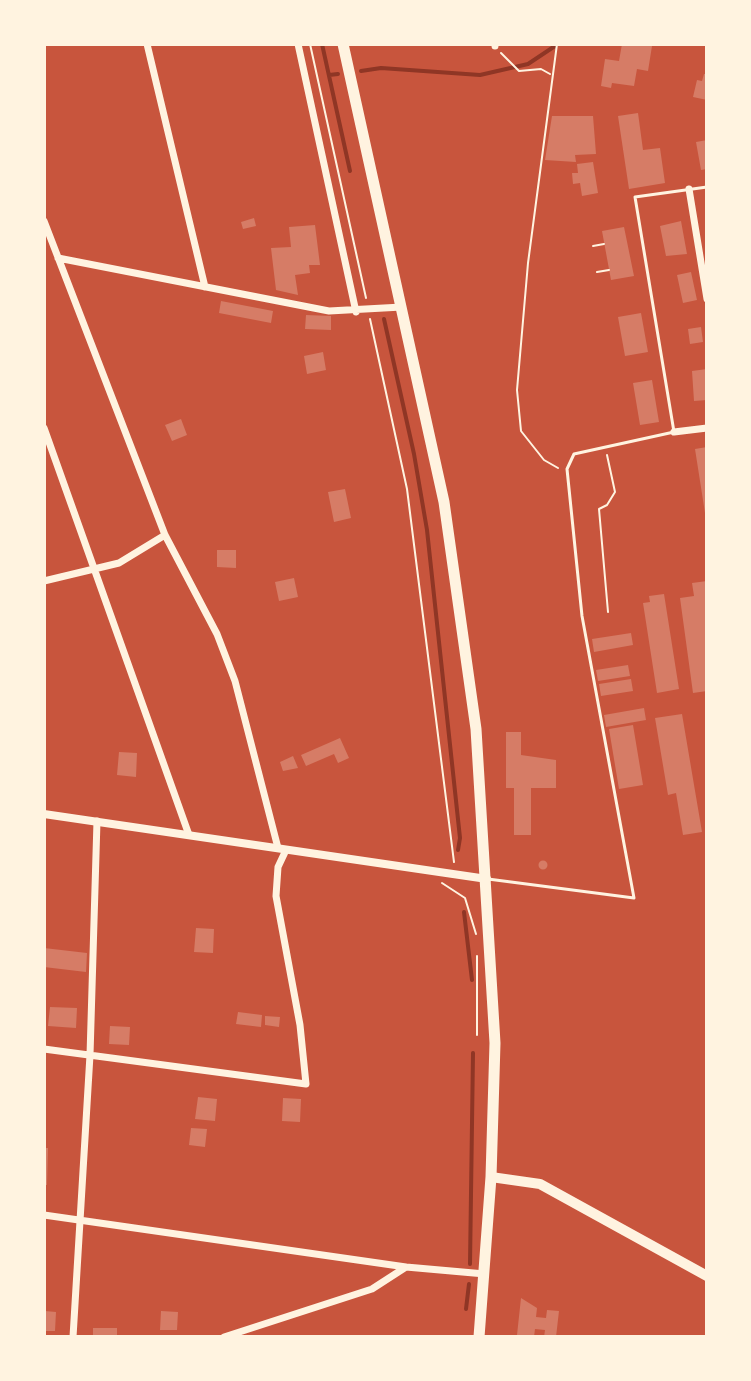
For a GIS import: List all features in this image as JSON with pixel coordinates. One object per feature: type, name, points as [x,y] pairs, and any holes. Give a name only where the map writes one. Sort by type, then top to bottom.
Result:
[{"type":"highway","points":[[343,44],[444,502],[476,729],[488,879],[495,1043],[491,1177],[479,1337]]},
{"type":"main road","points":[[491,1177],[540,1184],[707,1276]]},
{"type":"street","points":[[147,44],[205,287]]},
{"type":"street","points":[[298,44],[356,312]]},
{"type":"street","points":[[689,189],[707,299]]},
{"type":"street","points":[[44,221],[165,535],[217,634],[235,681],[282,849],[276,896],[300,1025],[306,1084],[44,1049]]},
{"type":"street","points":[[58,258],[300,306],[356,312],[402,307]]},
{"type":"street","points":[[44,428],[189,835]]},
{"type":"street","points":[[674,432],[707,428]]},
{"type":"street","points":[[44,581],[119,563],[165,535]]},
{"type":"street","points":[[44,814],[488,879]]},
{"type":"street","points":[[73,1337],[90,1055],[97,821]]},
{"type":"street","points":[[44,1215],[406,1267],[485,1274]]},
{"type":"street","points":[[224,1337],[372,1289],[406,1267]]},
{"type":"lane","points":[[488,879],[634,898],[585,631],[567,469],[574,454],[674,432],[635,197],[707,187]]},
{"type":"path","points":[[310,44],[407,489],[457,891],[472,912],[477,941]]},
{"type":"path","points":[[557,44],[528,263],[517,413],[521,431],[529,444],[556,467],[567,469]]},
{"type":"path","points":[[509,61],[519,71],[541,69],[551,74]]},
{"type":"path","points":[[593,246],[604,244]]},
{"type":"path","points":[[597,272],[609,270]]},
{"type":"path","points":[[603,447],[615,492],[607,505],[599,509],[608,612]]},
{"type":"path","points":[[431,880],[457,891]]},
{"type":"path","points":[[477,956],[477,1035]]},
{"type":"building","points":[[622,44],[652,46],[648,71],[637,69],[634,86],[612,83],[611,88],[601,86],[605,59],[619,61]]},
{"type":"building","points":[[704,74],[707,74],[707,100],[693,97],[697,80],[702,81]]},
{"type":"building","points":[[638,113],[643,150],[660,148],[665,183],[629,189],[618,116]]},
{"type":"building","points":[[552,116],[593,116],[596,154],[575,155],[576,162],[545,160]]},
{"type":"building","points":[[707,140],[707,169],[701,170],[696,142]]},
{"type":"building","points":[[593,162],[598,193],[582,196],[580,183],[573,184],[572,173],[578,173],[577,164]]},
{"type":"building","points":[[254,218],[256,226],[243,229],[241,222]]},
{"type":"building","points":[[681,221],[687,254],[666,256],[660,226]]},
{"type":"building","points":[[315,225],[320,265],[309,265],[310,273],[295,275],[298,295],[276,290],[271,248],[291,247],[289,227]]},
{"type":"building","points":[[624,227],[634,276],[611,280],[602,231]]},
{"type":"building","points":[[691,272],[697,300],[683,303],[677,275]]},
{"type":"building","points":[[221,301],[273,311],[271,323],[219,313]]},
{"type":"building","points":[[641,313],[648,352],[625,356],[618,317]]},
{"type":"building","points":[[306,315],[331,316],[331,330],[305,329]]},
{"type":"building","points":[[701,327],[703,342],[690,344],[688,329]]},
{"type":"building","points":[[323,352],[326,370],[307,374],[304,356]]},
{"type":"building","points":[[707,369],[707,400],[694,401],[692,371]]},
{"type":"building","points":[[652,380],[659,422],[640,425],[633,383]]},
{"type":"building","points":[[181,419],[187,435],[172,441],[165,425]]},
{"type":"building","points":[[707,447],[707,513],[705,513],[695,449]]},
{"type":"building","points":[[345,489],[351,518],[334,522],[328,492]]},
{"type":"building","points":[[217,550],[236,550],[236,568],[217,567]]},
{"type":"building","points":[[294,578],[298,597],[279,601],[275,582]]},
{"type":"building","points":[[707,581],[707,691],[693,693],[680,598],[694,596],[692,583]]},
{"type":"building","points":[[664,594],[679,689],[657,693],[643,603],[650,602],[649,596]]},
{"type":"building","points":[[631,633],[633,645],[594,652],[592,639]]},
{"type":"building","points":[[628,665],[630,676],[598,681],[596,670]]},
{"type":"building","points":[[631,679],[633,691],[601,696],[599,684]]},
{"type":"building","points":[[644,708],[646,720],[606,727],[604,715]]},
{"type":"building","points":[[682,714],[702,832],[683,835],[676,793],[668,795],[655,718]]},
{"type":"building","points":[[633,725],[643,785],[619,789],[609,729]]},
{"type":"building","points":[[506,732],[521,732],[521,755],[556,760],[556,788],[531,788],[531,835],[514,835],[514,788],[506,788]]},
{"type":"building","points":[[340,738],[349,758],[338,763],[334,754],[306,766],[301,755]]},
{"type":"building","points":[[119,752],[137,753],[136,777],[117,775]]},
{"type":"building","points":[[293,756],[298,768],[283,771],[280,762]]},
{"type":"building","points":[[543,860],[548,865],[543,870],[538,865]]},
{"type":"building","points":[[196,928],[214,929],[213,953],[194,952]]},
{"type":"building","points":[[44,948],[87,953],[86,972],[44,967]]},
{"type":"building","points":[[50,1007],[77,1008],[76,1028],[48,1026]]},
{"type":"building","points":[[238,1012],[262,1015],[261,1027],[236,1024]]},
{"type":"building","points":[[265,1016],[280,1017],[279,1027],[265,1025]]},
{"type":"building","points":[[110,1026],[130,1027],[129,1045],[109,1044]]},
{"type":"building","points":[[198,1097],[217,1099],[215,1121],[195,1119]]},
{"type":"building","points":[[283,1098],[301,1099],[300,1122],[282,1121]]},
{"type":"building","points":[[191,1128],[207,1129],[205,1147],[189,1145]]},
{"type":"building","points":[[44,1148],[48,1148],[47,1185],[44,1185]]},
{"type":"building","points":[[521,1298],[537,1308],[536,1317],[546,1318],[547,1310],[559,1311],[556,1337],[544,1337],[545,1330],[535,1329],[534,1337],[517,1335]]},
{"type":"building","points":[[45,1311],[56,1312],[55,1331],[44,1331]]},
{"type":"building","points":[[161,1311],[178,1312],[177,1330],[160,1330]]},
{"type":"building","points":[[93,1328],[117,1328],[117,1337],[93,1337]]},
{"type":"waterway","points":[[322,44],[350,171]]},
{"type":"waterway","points":[[361,71],[381,68],[480,75],[528,64],[555,46]]},
{"type":"waterway","points":[[329,75],[338,74]]},
{"type":"waterway","points":[[384,319],[414,454],[427,530],[460,838],[458,850]]},
{"type":"waterway","points":[[464,912],[472,980]]},
{"type":"waterway","points":[[470,1264],[473,1053]]},
{"type":"waterway","points":[[466,1309],[469,1284]]}]
